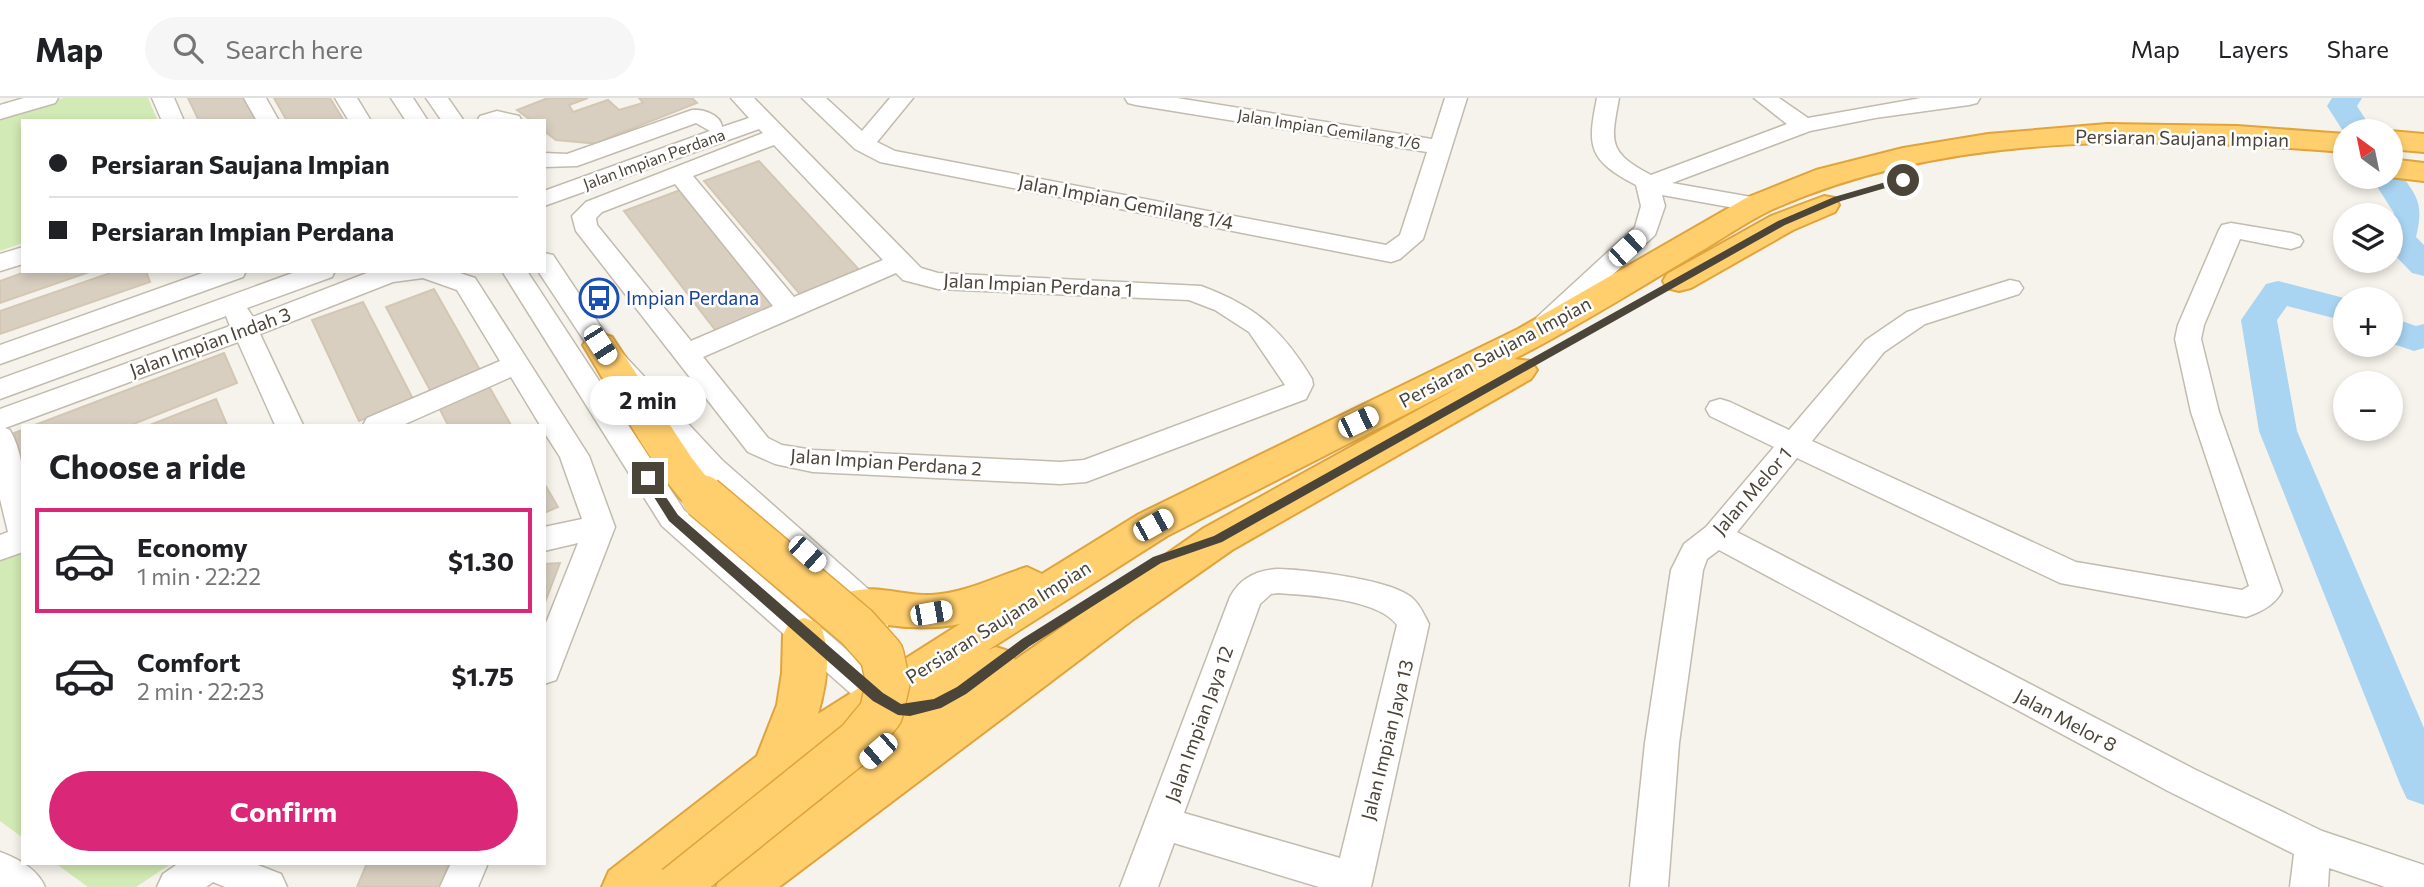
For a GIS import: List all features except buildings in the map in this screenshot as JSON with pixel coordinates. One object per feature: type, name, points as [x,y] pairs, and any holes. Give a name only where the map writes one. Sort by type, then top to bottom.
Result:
[{"type":"highway","name":"Persiaran Saujana Impian","points":[[625,887],[773,770],[896,697],[1153,525],[1530,337],[1757,205],[1827,176],[1903,157],[1989,142],[2107,133],[2237,135],[2333,147]]},
{"type":"highway","name":"Persiaran Saujana Impian","points":[[743,884],[1120,606],[1218,539],[1782,223],[1837,199],[1903,180],[1974,166],[2048,158],[2333,148]]},
{"type":"highway","points":[[600,345],[678,467],[704,497],[857,628],[882,654],[888,682],[881,713],[858,741],[676,887]]},
{"type":"highway","points":[[863,604],[931,613],[964,608],[1001,595],[1153,525]]},
{"type":"highway","points":[[743,884],[767,846],[896,736],[896,697],[937,704],[962,691],[1026,642],[1128,576],[1157,560],[1218,539]]},
{"type":"highway","points":[[773,770],[792,727],[803,692],[806,665],[804,635]]},
{"type":"street","points":[[0,112],[47,98]]},
{"type":"street","points":[[163,98],[172,119]]},
{"type":"street","points":[[255,98],[267,119]]},
{"type":"street","points":[[346,98],[359,119]]},
{"type":"street","points":[[402,98],[416,119]]},
{"type":"street","name":"Jalan Impian Gemilang 1/4","points":[[813,98],[863,144],[888,157],[1391,254],[1410,239],[1440,147]]},
{"type":"street","points":[[863,144],[902,98]]},
{"type":"street","name":"Jalan Impian Gemilang 1/6","points":[[1136,98],[1169,101],[1440,147]]},
{"type":"street","points":[[1440,147],[1456,98]]},
{"type":"street","points":[[1608,98],[1601,137],[1605,150],[1619,164],[1647,184],[1757,205]]},
{"type":"street","points":[[1765,98],[1804,126]]},
{"type":"street","points":[[1647,184],[1804,126],[1875,111],[1969,98]]},
{"type":"street","points":[[546,160],[569,160],[692,117],[700,116],[712,125]]},
{"type":"street","name":"Jalan Impian Perdana","points":[[546,198],[575,181],[712,125],[759,116]]},
{"type":"street","name":"Jalan Impian Perdana","points":[[546,185],[575,181],[759,116]]},
{"type":"street","name":"Jalan Impian Perdana 2","points":[[759,116],[679,174],[594,207],[584,216],[585,226],[758,446],[775,454],[813,461],[1059,473],[1086,471],[1296,392],[1298,379],[1258,326]]},
{"type":"street","name":"Jalan Impian Perdana 1","points":[[759,116],[912,274],[938,281],[1192,292],[1224,304],[1258,326]]},
{"type":"street","points":[[679,174],[790,309]]},
{"type":"street","points":[[546,178],[575,181]]},
{"type":"street","points":[[546,215],[575,181]]},
{"type":"street","points":[[1530,337],[1646,230],[1653,206],[1647,184]]},
{"type":"street","points":[[1720,409],[2071,573],[2246,604],[2266,591],[2205,412],[2189,339],[2191,325],[2231,230],[2291,241]]},
{"type":"street","points":[[0,263],[21,256]]},
{"type":"street","points":[[685,354],[899,262]]},
{"type":"street","points":[[546,264],[600,345],[712,468],[863,604],[889,647],[896,697]]},
{"type":"street","points":[[156,273],[164,296]]},
{"type":"street","points":[[0,355],[228,273]]},
{"type":"street","points":[[0,389],[318,273]]},
{"type":"street","name":"Jalan Impian Indah 3","points":[[0,420],[389,274],[400,273]]},
{"type":"street","points":[[433,273],[466,284],[574,456],[600,527],[546,665]]},
{"type":"street","points":[[515,273],[674,518],[804,635],[896,697]]},
{"type":"street","name":"Jalan Melor 1","points":[[1649,887],[1662,743],[1687,570],[1695,552],[1717,534],[1875,346],[1916,318],[2010,288]]},
{"type":"street","points":[[234,304],[289,424]]},
{"type":"street","points":[[379,424],[517,364]]},
{"type":"street","points":[[0,437],[21,524]]},
{"type":"street","points":[[546,539],[600,527]]},
{"type":"street","name":"Jalan Melor 8","points":[[1717,534],[2181,780],[2312,845],[2414,880]]},
{"type":"street","points":[[0,548],[21,540]]},
{"type":"street","name":"Jalan Impian Jaya 13","points":[[1280,580],[1393,601],[1408,613],[1413,624],[1353,883]]},
{"type":"street","name":"Jalan Impian Jaya 12","points":[[1139,887],[1246,597],[1259,585],[1280,580]]},
{"type":"street","points":[[1162,823],[1353,883]]},
{"type":"street","points":[[2309,887],[2312,845]]},
{"type":"street","points":[[176,887],[206,865]]},
{"type":"street","points":[[214,865],[268,887]]},
{"type":"street","points":[[459,887],[468,865]]},
{"type":"street","points":[[0,869],[26,887]]},
{"type":"green space","points":[[64,98],[148,98],[157,119],[21,119],[21,244],[0,251],[0,117]]},
{"type":"green space","points":[[21,552],[21,837],[0,821],[0,561]]},
{"type":"green space","points":[[58,865],[169,865],[136,887],[88,887]]},
{"type":"waterway","points":[[2347,98],[2342,106],[2350,119]]},
{"type":"waterway","points":[[2395,189],[2410,213],[2399,239],[2424,265]]},
{"type":"waterway","points":[[2333,307],[2278,292],[2259,320],[2278,431],[2424,784]]},
{"type":"waterway","points":[[2403,334],[2414,339],[2424,336]]},
{"type":"place","name":"Impian Perdana","points":[[599,298]]},
{"type":"route","points":[[648,478],[674,518],[804,635],[878,697],[898,709],[910,710],[937,704],[962,691],[1026,642],[1157,560],[1218,539],[1782,223],[1837,199],[1903,180]]}]
